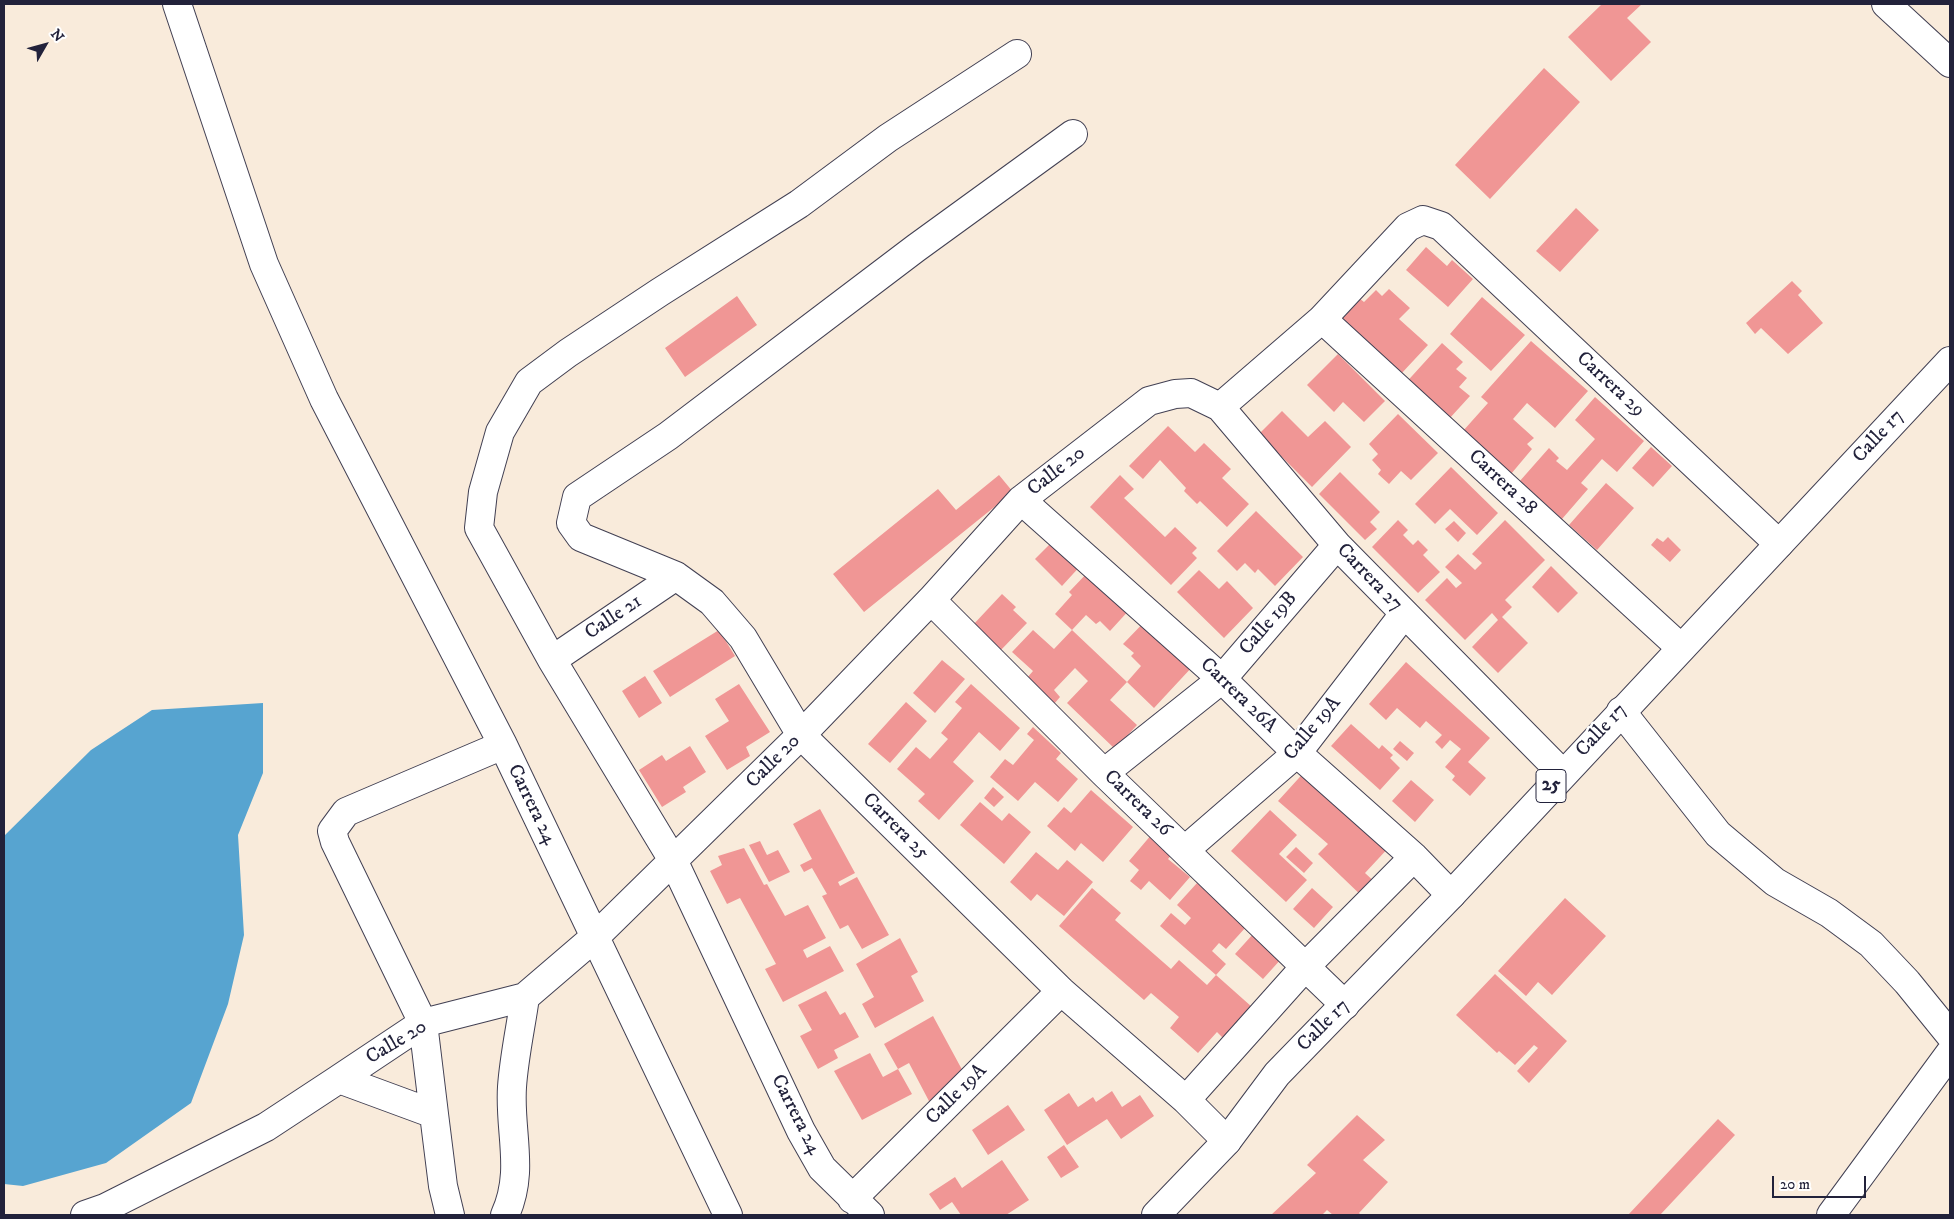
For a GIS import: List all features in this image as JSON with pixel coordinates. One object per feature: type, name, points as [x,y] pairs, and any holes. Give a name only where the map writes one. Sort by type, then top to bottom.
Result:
[{"type":"main road","name":"Carrera 24","points":[[177,4],[264,264],[324,399],[503,745],[728,1215]]},
{"type":"main road","points":[[1886,4],[1950,63]]},
{"type":"main road","points":[[1912,4],[1922,36]]},
{"type":"main road","name":"Carrera 24","points":[[861,1207],[822,1168],[801,1131],[674,862],[552,660],[479,528],[483,492],[500,432],[529,382],[568,353],[660,292],[799,204],[888,138],[1017,54]]},
{"type":"main road","name":"Carrera 25","points":[[1073,134],[916,248],[668,436],[577,497],[571,523],[581,537],[676,576],[712,602],[743,638],[801,735],[1061,992],[1186,1100],[1227,1141]]},
{"type":"main road","name":"Carrera 29","points":[[1322,319],[1408,227],[1423,220],[1441,226],[1779,544]]},
{"type":"main road","points":[[1220,407],[1322,319]]},
{"type":"main road","name":"Carrera 28","points":[[1322,319],[1681,648]]},
{"type":"main road","name":"Calle 17","points":[[1156,1215],[1227,1141],[1277,1074],[1451,895],[1562,773],[1950,361]]},
{"type":"main road","name":"Carrera 27","points":[[1175,394],[1191,393],[1220,407],[1337,545],[1562,773]]},
{"type":"main road","name":"Calle 20","points":[[84,1215],[105,1208],[266,1127],[423,1023],[525,997],[595,937],[674,862],[801,735],[931,600],[1021,500],[1149,401],[1175,394]]},
{"type":"main road","name":"Carrera 26A","points":[[1021,500],[1222,679],[1297,753],[1414,857],[1451,895]]},
{"type":"main road","name":"Calle 19B","points":[[1104,773],[1222,679],[1337,545]]},
{"type":"main road","name":"Calle 21","points":[[552,660],[676,576]]},
{"type":"main road","name":"Carrera 26","points":[[931,600],[1104,773],[1186,850],[1304,968],[1345,1006]]},
{"type":"main road","name":"Calle 19A","points":[[1186,850],[1297,753],[1404,614]]},
{"type":"main road","points":[[1621,711],[1718,834],[1775,882],[1829,914],[1871,944],[1907,982],[1950,1035]]},
{"type":"main road","points":[[450,1215],[443,1186],[423,1023],[335,842],[332,831],[346,812],[503,745]]},
{"type":"main road","points":[[1186,1100],[1304,968],[1414,857]]},
{"type":"main road","name":"Calle 19A","points":[[861,1207],[1061,992]]},
{"type":"main road","points":[[505,1215],[514,1188],[517,1155],[512,1088],[525,997]]},
{"type":"main road","points":[[1831,1215],[1950,1053]]},
{"type":"main road","points":[[339,1079],[434,1114]]},
{"type":"water","points":[[263,703],[263,773],[238,835],[244,935],[228,1004],[191,1103],[106,1163],[23,1186],[4,1184],[4,836],[91,750],[152,710]]},
{"type":"building","points":[[1602,4],[1642,4],[1627,18],[1651,42],[1611,81],[1568,37]]},
{"type":"building","points":[[1544,68],[1580,102],[1490,199],[1455,165]]},
{"type":"building","points":[[1576,208],[1599,230],[1560,272],[1536,251]]},
{"type":"building","points":[[1426,247],[1447,266],[1452,260],[1473,279],[1448,307],[1406,270]]},
{"type":"building","points":[[1792,281],[1802,291],[1798,295],[1823,323],[1788,354],[1761,328],[1755,334],[1746,323]]},
{"type":"building","points":[[1389,289],[1410,308],[1399,319],[1428,345],[1400,375],[1336,317],[1355,295],[1364,302],[1376,290],[1382,296]]},
{"type":"building","points":[[737,296],[757,325],[685,377],[665,348]]},
{"type":"building","points":[[1482,297],[1525,335],[1491,371],[1450,334]]},
{"type":"building","points":[[1531,341],[1588,391],[1555,428],[1527,403],[1513,419],[1534,438],[1527,444],[1532,449],[1511,474],[1463,431],[1488,403],[1481,397]]},
{"type":"building","points":[[1442,343],[1463,362],[1456,369],[1467,378],[1459,387],[1470,396],[1449,419],[1402,387]]},
{"type":"building","points":[[1338,354],[1385,401],[1364,422],[1343,402],[1334,412],[1307,385]]},
{"type":"building","points":[[1595,397],[1644,441],[1617,472],[1602,459],[1581,483],[1588,489],[1562,519],[1541,500],[1536,506],[1519,482],[1549,448],[1559,458],[1556,461],[1567,470],[1595,439],[1575,420]]},
{"type":"building","points":[[1282,411],[1308,437],[1325,421],[1351,447],[1312,487],[1259,434]]},
{"type":"building","points":[[1398,414],[1438,453],[1411,480],[1401,471],[1389,484],[1378,474],[1381,470],[1372,460],[1378,454],[1369,444]]},
{"type":"building","points":[[1168,426],[1195,452],[1204,443],[1231,469],[1222,478],[1249,504],[1227,527],[1200,501],[1197,504],[1184,491],[1186,488],[1160,460],[1143,479],[1129,466]]},
{"type":"building","points":[[1651,447],[1672,466],[1653,487],[1632,468]]},
{"type":"building","points":[[1451,467],[1498,513],[1477,535],[1450,509],[1435,524],[1415,504]]},
{"type":"building","points":[[1340,472],[1380,512],[1370,522],[1377,529],[1365,540],[1319,494]]},
{"type":"building","points":[[999,475],[1013,492],[864,612],[833,574],[938,489],[956,510]]},
{"type":"building","points":[[1120,475],[1134,489],[1124,498],[1165,537],[1175,527],[1197,548],[1192,553],[1197,558],[1171,585],[1090,507]]},
{"type":"building","points":[[1606,483],[1634,508],[1597,550],[1569,525]]},
{"type":"building","points":[[1256,511],[1303,557],[1275,586],[1258,569],[1255,573],[1245,563],[1237,571],[1217,551]]},
{"type":"building","points":[[1398,520],[1408,530],[1403,535],[1413,545],[1418,540],[1428,550],[1423,555],[1440,572],[1418,593],[1372,547]]},
{"type":"building","points":[[1505,520],[1545,560],[1505,600],[1512,607],[1502,617],[1528,643],[1498,673],[1472,647],[1498,620],[1492,613],[1465,640],[1425,600],[1447,578],[1456,588],[1462,583],[1445,567],[1458,554],[1475,570],[1482,563],[1472,554]]},
{"type":"building","points":[[1454,521],[1466,533],[1458,542],[1445,529]]},
{"type":"building","points":[[1668,537],[1681,550],[1670,562],[1651,545],[1657,538],[1663,542]]},
{"type":"building","points":[[1056,538],[1083,563],[1062,586],[1035,559]]},
{"type":"building","points":[[1551,566],[1578,593],[1558,613],[1532,587]]},
{"type":"building","points":[[1090,570],[1131,608],[1110,631],[1100,621],[1096,624],[1086,615],[1072,630],[1055,614],[1072,595],[1069,592]]},
{"type":"building","points":[[1199,570],[1219,589],[1227,581],[1253,608],[1224,638],[1177,592]]},
{"type":"building","points":[[1002,594],[1016,607],[1013,610],[1027,623],[1000,651],[972,626]]},
{"type":"building","points":[[1150,616],[1193,666],[1154,708],[1127,682],[1141,666],[1131,656],[1134,653],[1123,644]]},
{"type":"building","points":[[719,630],[735,656],[670,697],[653,671]]},
{"type":"building","points":[[1033,630],[1054,649],[1072,630],[1127,682],[1110,700],[1137,725],[1115,749],[1067,703],[1088,681],[1075,668],[1054,690],[1060,697],[1054,704],[1027,678],[1033,671],[1012,652]]},
{"type":"building","points":[[942,660],[965,679],[935,713],[913,693]]},
{"type":"building","points":[[1406,662],[1490,738],[1468,762],[1486,778],[1470,796],[1452,780],[1455,776],[1445,767],[1461,749],[1450,740],[1442,749],[1435,742],[1442,735],[1426,721],[1420,728],[1397,708],[1386,720],[1369,704]]},
{"type":"building","points":[[645,676],[662,703],[639,718],[622,691]]},
{"type":"building","points":[[739,684],[770,732],[746,747],[750,756],[727,770],[705,736],[729,721],[715,699]]},
{"type":"building","points":[[971,684],[1020,728],[1000,751],[979,732],[953,762],[974,781],[939,820],[918,801],[925,794],[897,769],[916,747],[930,759],[948,739],[941,733],[962,708],[955,702]]},
{"type":"building","points":[[906,702],[927,721],[890,763],[868,744]]},
{"type":"building","points":[[1351,724],[1379,749],[1382,745],[1393,755],[1390,758],[1400,768],[1380,790],[1331,746]]},
{"type":"building","points":[[1033,727],[1061,753],[1056,759],[1078,779],[1058,802],[1035,782],[1018,801],[990,777],[1005,759],[1013,765],[1034,740],[1027,734]]},
{"type":"building","points":[[1400,741],[1414,753],[1407,761],[1393,749]]},
{"type":"building","points":[[690,746],[706,772],[683,787],[686,792],[662,807],[639,770],[662,755],[666,761]]},
{"type":"building","points":[[1308,768],[1391,845],[1365,873],[1379,886],[1366,900],[1318,854],[1328,844],[1278,801]]},
{"type":"building","points":[[1411,780],[1434,800],[1415,822],[1392,801]]},
{"type":"building","points":[[993,787],[1004,797],[994,807],[984,798]]},
{"type":"building","points":[[1091,790],[1133,827],[1103,862],[1081,843],[1075,851],[1047,826],[1064,807],[1071,813]]},
{"type":"building","points":[[980,802],[1002,821],[1009,813],[1031,832],[1004,864],[960,825]]},
{"type":"building","points":[[820,809],[855,873],[838,882],[840,886],[857,877],[889,935],[862,949],[848,925],[840,929],[822,896],[827,894],[812,868],[804,872],[800,865],[812,859],[793,824]]},
{"type":"building","points":[[1270,810],[1297,835],[1279,854],[1307,880],[1286,902],[1231,851]]},
{"type":"building","points":[[1152,834],[1173,853],[1168,859],[1190,877],[1170,900],[1149,881],[1141,890],[1130,881],[1139,870],[1129,861]]},
{"type":"building","points":[[760,841],[767,855],[778,850],[790,872],[769,882],[749,845]]},
{"type":"building","points":[[1296,847],[1313,863],[1304,873],[1286,857]]},
{"type":"building","points":[[744,848],[764,885],[767,884],[785,916],[808,905],[826,938],[803,950],[807,958],[830,946],[844,971],[783,1002],[765,969],[776,964],[740,898],[727,904],[710,871],[722,865],[718,856]]},
{"type":"building","points":[[1036,852],[1058,870],[1067,860],[1093,882],[1064,916],[1037,894],[1031,901],[1010,882]]},
{"type":"building","points":[[1197,883],[1246,927],[1226,949],[1219,943],[1212,951],[1226,964],[1216,975],[1160,926],[1171,913],[1185,925],[1191,918],[1177,905]]},
{"type":"building","points":[[1092,888],[1121,913],[1115,920],[1171,969],[1179,960],[1207,985],[1216,975],[1252,1007],[1224,1039],[1217,1032],[1198,1053],[1170,1028],[1179,1017],[1151,993],[1144,1000],[1059,926]]},
{"type":"building","points":[[1312,888],[1333,907],[1314,928],[1293,909]]},
{"type":"building","points":[[1565,898],[1606,936],[1552,995],[1538,982],[1526,996],[1498,971]]},
{"type":"building","points":[[1254,933],[1282,958],[1263,979],[1235,954]]},
{"type":"building","points":[[900,938],[918,972],[911,976],[924,1001],[875,1028],[862,1004],[874,997],[856,964]]},
{"type":"building","points":[[1495,974],[1567,1041],[1529,1083],[1517,1071],[1538,1048],[1534,1045],[1515,1065],[1499,1051],[1497,1053],[1456,1015]]},
{"type":"building","points":[[826,991],[840,1015],[845,1012],[859,1037],[834,1050],[838,1058],[818,1069],[800,1036],[812,1030],[798,1005]]},
{"type":"building","points":[[933,1016],[966,1077],[930,1103],[909,1063],[898,1069],[884,1044]]},
{"type":"building","points":[[870,1053],[883,1077],[898,1069],[912,1094],[862,1120],[834,1071]]},
{"type":"building","points":[[1112,1091],[1122,1107],[1140,1095],[1154,1116],[1121,1139],[1107,1119],[1067,1145],[1044,1110],[1069,1093],[1078,1107],[1093,1097],[1096,1102]]},
{"type":"building","points":[[1008,1105],[1025,1130],[988,1155],[972,1130]]},
{"type":"building","points":[[1357,1115],[1385,1140],[1363,1160],[1388,1182],[1359,1213],[1361,1215],[1333,1215],[1327,1210],[1322,1215],[1271,1215],[1316,1173],[1307,1165]]},
{"type":"building","points":[[1718,1119],[1735,1135],[1660,1215],[1628,1215]]},
{"type":"building","points":[[1064,1145],[1079,1167],[1061,1178],[1047,1157]]},
{"type":"building","points":[[1002,1160],[1029,1200],[1006,1215],[961,1215],[952,1202],[940,1210],[929,1194],[955,1177],[962,1188]]}]
